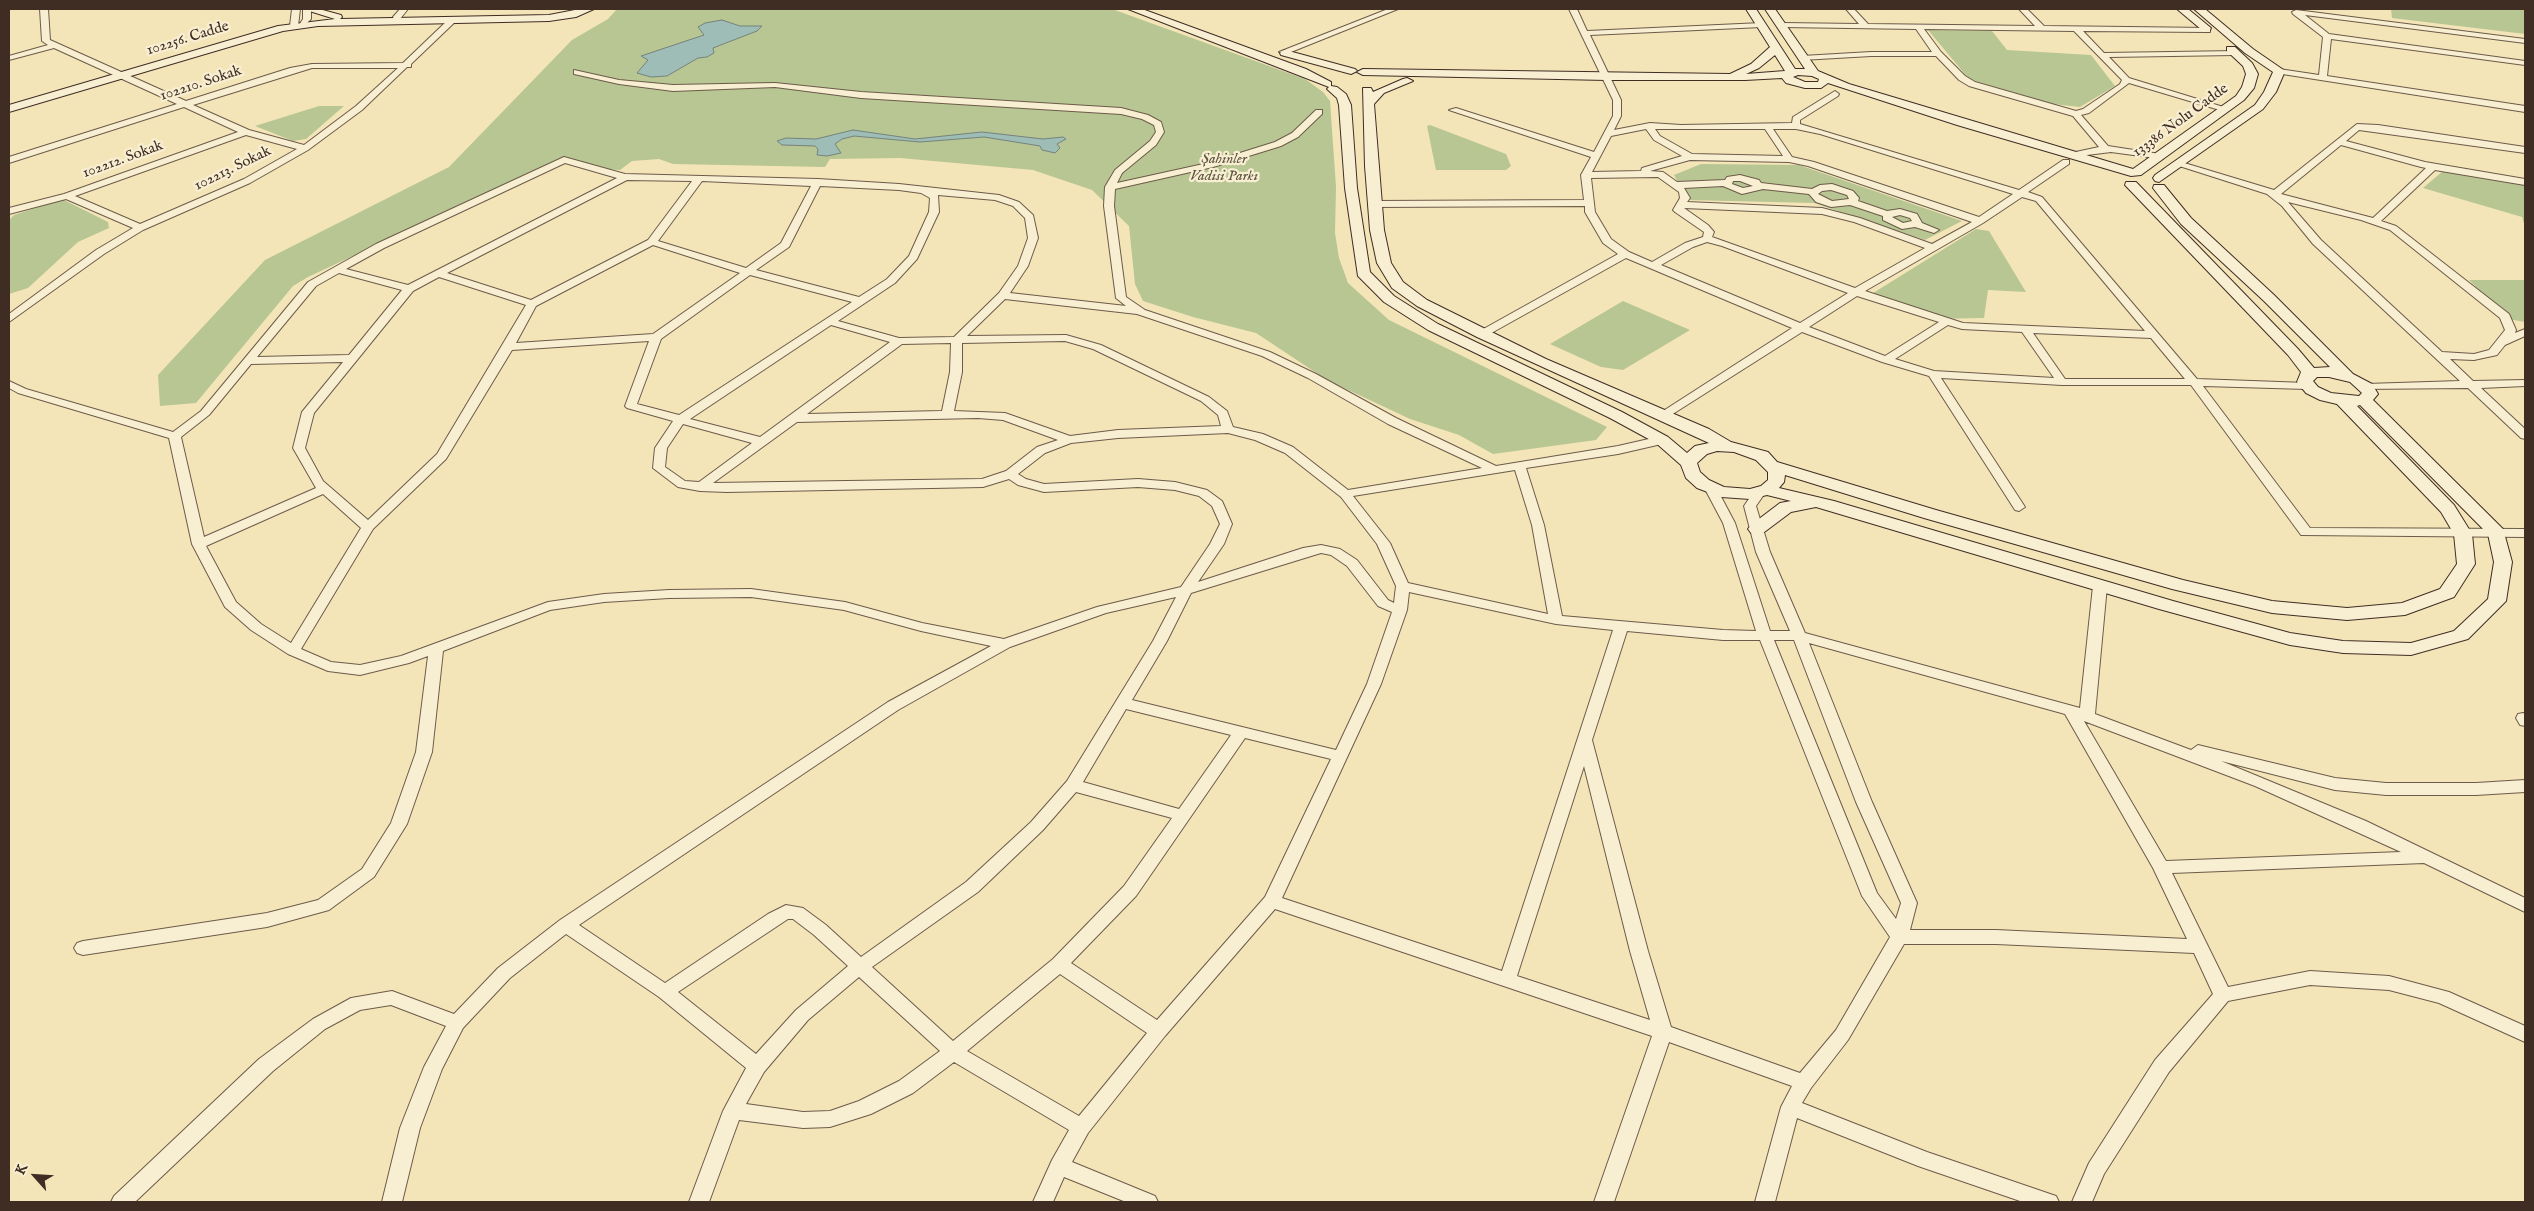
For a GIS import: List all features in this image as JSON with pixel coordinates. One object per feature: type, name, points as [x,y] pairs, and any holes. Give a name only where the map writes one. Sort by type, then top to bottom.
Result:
[{"type":"street","points":[[44,9],[46,41],[186,103],[246,132],[305,148]]},
{"type":"street","name":"102256. Cadde","points":[[9,104],[242,38],[301,16],[348,18],[400,13],[530,13],[563,9]]},
{"type":"street","name":"102256. Cadde","points":[[9,109],[301,16],[452,21],[549,18],[572,15],[589,9]]},
{"type":"street","points":[[1134,9],[1302,71],[1330,86],[1365,92],[1380,91],[1407,81]]},
{"type":"street","points":[[1162,9],[1283,52],[1372,75],[1377,79],[1365,92],[1374,204],[1384,263],[1397,285],[1422,302],[1482,334],[1541,362],[1703,432],[1726,446],[1754,452],[1774,466],[1921,511],[2161,580],[2272,607],[2348,614],[2406,609],[2447,593],[2466,564],[2463,534],[2448,509],[2343,401],[2326,397],[2309,380],[2293,352],[2130,177]]},
{"type":"street","points":[[1283,52],[1394,9]]},
{"type":"street","points":[[1573,9],[1609,80],[1617,100],[1617,116],[1586,175],[1590,212],[1607,241],[1625,254],[1802,328],[1886,360],[1933,374],[2062,382],[2309,380],[2322,371],[2347,376]]},
{"type":"street","points":[[1726,446],[1701,450],[1691,458],[1690,469],[1697,480],[1711,489],[1741,495],[1763,492],[1828,505],[2100,586],[2290,638],[2343,647],[2411,649],[2461,635],[2497,601],[2503,562],[2497,533],[2365,393],[2269,298],[2186,222],[2159,183],[2130,177],[1790,81],[1787,76],[1790,74],[1786,61],[1751,9]]},
{"type":"street","points":[[1770,9],[1802,58],[1814,73],[1825,79],[2070,159]]},
{"type":"street","points":[[1850,9],[1866,26]]},
{"type":"street","points":[[2023,9],[2040,26]]},
{"type":"street","points":[[2182,9],[2236,53],[2249,69],[2279,71],[2525,109]]},
{"type":"street","points":[[2198,9],[2250,51],[2279,71]]},
{"type":"street","points":[[2293,10],[2383,19],[2525,41]]},
{"type":"street","points":[[2293,10],[2327,36],[2525,63]]},
{"type":"street","name":"102213. Sokak","points":[[9,319],[100,252],[140,228],[247,181],[305,148],[359,108],[452,21]]},
{"type":"street","points":[[1585,33],[1762,24]]},
{"type":"street","points":[[1782,25],[2040,26],[2207,30]]},
{"type":"street","points":[[1919,27],[1938,54],[1962,78],[1972,84],[2076,114],[2086,111],[2124,86],[2126,80]]},
{"type":"street","points":[[2075,27],[2126,80],[2226,109]]},
{"type":"street","points":[[2323,78],[2327,36]]},
{"type":"street","points":[[9,58],[55,45]]},
{"type":"street","points":[[1717,77],[1739,73],[1755,66],[1776,48]]},
{"type":"street","points":[[2104,55],[2236,53]]},
{"type":"street","points":[[1802,58],[1871,54],[1938,54]]},
{"type":"street","name":"102210. Sokak","points":[[9,160],[284,72],[312,66],[408,64]]},
{"type":"street","name":"133386 Nolu Cadde","points":[[2130,177],[2240,98],[2248,88],[2252,74],[2249,69]]},
{"type":"street","name":"133386 Nolu Cadde","points":[[2159,183],[2178,164],[2258,107],[2270,92],[2279,71]]},
{"type":"street","points":[[577,72],[619,82],[673,88],[775,85],[861,95],[1121,111],[1145,117],[1158,124],[1160,132],[1153,143],[1118,172],[1110,187],[1109,206],[1121,298],[1140,312]]},
{"type":"street","points":[[1689,464],[1662,440],[1616,414],[1433,327],[1389,299],[1363,273],[1351,188],[1345,105],[1342,96],[1325,81],[1332,74],[1357,72],[1802,85],[1821,84],[1825,79]]},
{"type":"street","points":[[1365,92],[1407,81],[1609,80],[1814,73]]},
{"type":"street","points":[[1796,126],[1796,119],[1834,94]]},
{"type":"street","points":[[1453,110],[1595,155]]},
{"type":"street","points":[[1110,187],[1210,165],[1278,144],[1295,134],[1319,112]]},
{"type":"street","points":[[2076,114],[2105,149]]},
{"type":"street","points":[[1608,134],[1650,126],[1681,128],[1796,126],[1822,132],[2039,199],[2194,382],[2306,532],[2525,533]]},
{"type":"street","points":[[1650,126],[1651,131],[1657,138],[1690,157]]},
{"type":"street","points":[[1767,126],[1789,159]]},
{"type":"street","points":[[2274,195],[2357,127],[2378,128],[2525,150]]},
{"type":"street","name":"102212. Sokak","points":[[9,211],[67,196],[246,132]]},
{"type":"street","points":[[2340,142],[2433,167],[2525,182]]},
{"type":"street","points":[[1664,415],[1856,292],[1980,221],[2070,159],[2105,149],[2160,157]]},
{"type":"street","points":[[1625,175],[1690,157],[1789,159],[1811,164],[1980,221]]},
{"type":"street","points":[[175,436],[205,413],[312,284],[380,246],[564,160],[625,177],[818,182],[996,197],[1016,204],[1030,217],[1033,238],[1023,266],[1003,295],[958,340],[956,372],[947,415]]},
{"type":"street","points":[[2178,164],[2274,195],[2393,228],[2505,316],[2511,330],[2503,343],[2493,353],[2474,357],[2438,354]]},
{"type":"street","points":[[2375,222],[2433,167]]},
{"type":"street","points":[[1586,175],[1660,174],[1678,185],[1683,191],[1685,198],[1678,210],[1683,216],[1705,227],[1709,232],[1707,239]]},
{"type":"street","points":[[368,527],[318,483],[299,448],[308,412],[408,289],[625,177]]},
{"type":"street","points":[[293,651],[368,527],[442,456],[532,304],[652,242],[699,178]]},
{"type":"street","points":[[1678,185],[1726,183],[1730,179],[1746,178],[1756,182],[1759,186],[1813,192],[1826,187],[1839,188],[1853,195],[1854,198],[1851,202]]},
{"type":"street","points":[[508,347],[656,337],[750,272],[785,245],[818,182]]},
{"type":"street","points":[[924,191],[935,198],[934,212],[913,257],[891,281],[680,420],[661,448],[659,468],[682,484],[700,487],[983,483],[1010,474],[1041,450],[1069,440],[1118,434],[1228,429],[1259,437],[1289,450],[1345,494],[1383,543],[1403,586],[1400,610],[1374,684],[1272,901],[1160,1030],[1081,1127],[1059,1166],[1043,1202]]},
{"type":"street","points":[[1813,192],[1815,198],[1825,202],[1838,204],[1851,202],[1887,214],[1894,212],[1910,214],[1919,220],[1916,224],[1934,230]]},
{"type":"street","points":[[2274,195],[2285,204],[2317,242],[2525,435]]},
{"type":"street","points":[[67,196],[140,228]]},
{"type":"street","points":[[1374,204],[1588,202]]},
{"type":"street","points":[[1681,205],[1822,211],[1857,220],[1933,248]]},
{"type":"street","points":[[1652,266],[1689,245],[1707,239],[1726,244],[1856,292],[1946,322],[1969,326],[2026,330],[2154,335]]},
{"type":"street","points":[[652,242],[750,272],[862,301]]},
{"type":"street","points":[[1482,334],[1625,254]]},
{"type":"street","points":[[338,270],[408,289]]},
{"type":"street","points":[[439,274],[532,304]]},
{"type":"street","points":[[1003,295],[1140,312],[1266,354],[1312,376],[1392,421],[1493,469]]},
{"type":"street","points":[[831,322],[899,341],[1066,338],[1097,347],[1205,399],[1223,413],[1228,429]]},
{"type":"street","points":[[1886,360],[1946,322]]},
{"type":"street","points":[[2026,330],[2062,382]]},
{"type":"street","points":[[2503,343],[2525,332]]},
{"type":"street","points":[[656,337],[631,406],[763,442]]},
{"type":"street","points":[[700,487],[899,341]]},
{"type":"street","points":[[249,360],[351,358]]},
{"type":"street","points":[[1933,374],[2019,507]]},
{"type":"street","points":[[2343,401],[2365,393],[2468,383],[2525,382]]},
{"type":"street","points":[[9,384],[22,391],[175,436]]},
{"type":"street","points":[[796,418],[947,415],[1005,417],[1069,440]]},
{"type":"street","points":[[175,436],[199,544],[230,604],[256,627],[293,651],[328,666],[360,670],[404,660],[548,606],[604,598],[751,593],[844,606],[921,627],[1005,644]]},
{"type":"street","points":[[1345,494],[1618,450],[1662,440]]},
{"type":"street","points":[[1519,465],[1538,526],[1556,620]]},
{"type":"street","points":[[1765,1202],[1790,1107],[1804,1082],[1842,1035],[1899,937],[1909,903],[1864,802],[1799,636],[1777,588],[1757,529],[1750,506],[1763,492],[1772,486],[1778,477],[1774,466]]},
{"type":"street","points":[[699,1202],[733,1112],[757,1066],[802,1015],[859,967],[972,887],[1037,826],[1073,785],[1160,641],[1186,590],[1217,544],[1226,524],[1218,504],[1203,493],[1175,486],[1138,483],[1044,488],[1022,482],[1010,474]]},
{"type":"street","points":[[199,544],[325,489]]},
{"type":"street","points":[[1711,489],[1730,523],[1765,636],[1870,896],[1899,937]]},
{"type":"street","points":[[1757,529],[1786,506],[1828,505]]},
{"type":"street","points":[[392,1202],[410,1128],[433,1067],[457,1023],[504,973],[566,925],[893,706],[1005,644],[1102,610],[1186,590],[1321,549],[1335,552],[1352,563],[1383,603],[1400,610]]},
{"type":"street","points":[[1403,586],[1556,620],[1621,628],[1723,635],[1799,636],[2070,710],[2261,782],[2360,825],[2525,905]]},
{"type":"street","points":[[2087,716],[2100,586]]},
{"type":"street","points":[[1507,981],[1621,628]]},
{"type":"street","points":[[83,948],[267,920],[323,905],[368,873],[399,824],[424,752],[436,647]]},
{"type":"street","points":[[1122,703],[1340,756]]},
{"type":"street","points":[[2070,710],[2161,867],[2223,995]]},
{"type":"street","points":[[733,1112],[803,1120],[830,1118],[864,1108],[906,1087],[953,1052],[1059,964],[1130,891],[1241,732]]},
{"type":"street","points":[[2145,737],[2335,784],[2386,789],[2476,789],[2525,786]]},
{"type":"street","points":[[1585,740],[1639,951],[1663,1032],[1604,1202]]},
{"type":"street","points":[[1073,785],[1184,816]]},
{"type":"street","points":[[2161,867],[2426,857]]},
{"type":"street","points":[[1272,901],[1663,1032],[1804,1082]]},
{"type":"street","points":[[665,992],[786,912],[797,913],[820,930],[953,1052],[1081,1127]]},
{"type":"street","points":[[566,925],[665,992],[757,1066]]},
{"type":"street","points":[[1899,937],[1996,937],[2199,946]]},
{"type":"street","points":[[1059,964],[1160,1030]]},
{"type":"street","points":[[2082,1202],[2096,1169],[2162,1066],[2223,995],[2310,978],[2389,983],[2443,997],[2525,1034]]},
{"type":"street","points":[[121,1202],[266,1065],[319,1024],[357,1003],[392,998],[457,1023]]},
{"type":"street","points":[[1790,1107],[1924,1160],[2049,1202]]},
{"type":"street","points":[[1059,1166],[1148,1202]]},
{"type":"green space","name":"Şahinler Vadisi Parkı","points":[[617,9],[1112,9],[1305,79],[1323,92],[1330,101],[1336,187],[1335,233],[1339,258],[1348,283],[1389,320],[1607,427],[1596,440],[1493,454],[1459,435],[1410,419],[1327,380],[1256,333],[1193,317],[1143,301],[1135,284],[1129,226],[1092,190],[1033,170],[900,158],[830,159],[825,167],[673,164],[659,159],[632,161],[620,170],[606,169],[564,159],[549,164],[308,277],[293,286],[196,403],[160,406],[158,375],[265,260],[449,167],[572,40],[608,19]]},
{"type":"green space","points":[[2391,9],[2525,9],[2525,34],[2392,18]]},
{"type":"green space","points":[[1928,30],[1992,31],[2007,50],[2091,55],[2115,86],[2080,107],[2053,104],[1969,79]]},
{"type":"green space","points":[[319,106],[344,106],[306,139],[293,141],[255,126]]},
{"type":"green space","points":[[1430,125],[1506,154],[1511,166],[1506,170],[1436,170],[1427,126]]},
{"type":"green space","points":[[1701,164],[1799,165],[1962,221],[1925,240],[1814,203],[1687,200],[1674,175]]},
{"type":"green space","points":[[2443,171],[2525,185],[2525,227],[2522,217],[2423,188]]},
{"type":"green space","points":[[62,199],[108,222],[109,228],[78,242],[28,288],[9,294],[9,220],[14,215]]},
{"type":"green space","points":[[1976,229],[1989,231],[2026,292],[1988,290],[1984,318],[1936,319],[1870,295]]},
{"type":"green space","points":[[2469,280],[2525,280],[2525,322],[2508,319]]},
{"type":"green space","points":[[1623,301],[1690,330],[1623,370],[1601,367],[1550,344]]},
{"type":"water","points":[[722,20],[740,26],[762,26],[757,31],[713,48],[714,53],[707,57],[698,58],[667,76],[651,77],[637,73],[648,60],[641,56],[704,35],[698,27],[705,23]]},
{"type":"water","points":[[853,130],[915,139],[982,132],[1043,139],[1063,137],[1066,139],[1057,144],[1060,148],[1055,153],[1042,150],[1040,146],[984,137],[920,142],[854,136],[842,139],[835,144],[841,153],[827,156],[817,155],[818,149],[815,146],[782,145],[777,141],[786,138],[816,139]]}]
